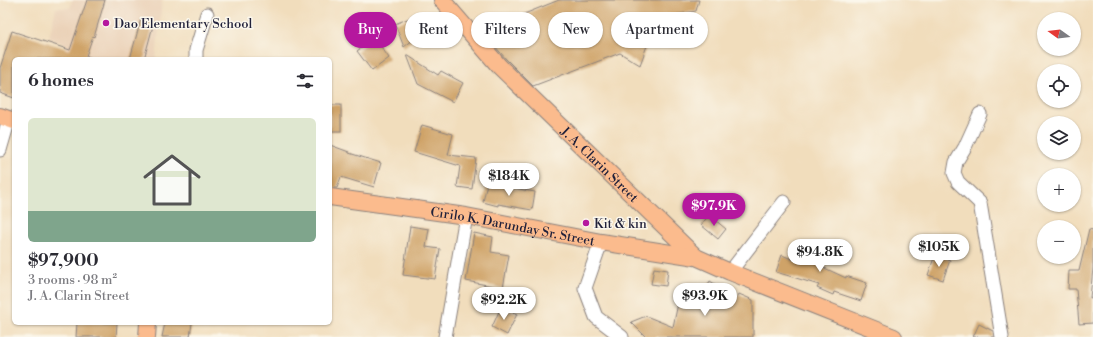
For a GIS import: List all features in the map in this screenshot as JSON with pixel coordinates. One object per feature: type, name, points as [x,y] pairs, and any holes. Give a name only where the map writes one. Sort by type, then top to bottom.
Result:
[{"type":"main road","name":"J. A. Clarin Street","points":[[442,0],[499,66],[696,257],[894,337]]},
{"type":"main road","name":"Cirilo K. Darunday Sr. Street","points":[[332,197],[466,216],[601,242],[696,257]]},
{"type":"main road","points":[[147,337],[148,325]]},
{"type":"street","points":[[196,57],[196,50],[206,14]]},
{"type":"street","points":[[980,114],[965,147],[956,162],[954,173],[958,182],[980,203],[1002,337]]},
{"type":"street","points":[[0,150],[8,119]]},
{"type":"street","points":[[730,272],[784,202]]},
{"type":"street","points":[[445,337],[466,216]]},
{"type":"street","points":[[601,242],[585,288],[596,317],[622,337]]},
{"type":"shaded area","name":"Dao Elementary School","points":[[72,0],[162,0],[156,57],[64,57],[67,45],[49,38],[56,8],[70,8]]},
{"type":"building","points":[[87,0],[105,0],[94,37],[93,36],[86,56],[90,57],[12,57],[12,97],[0,93],[0,68],[12,31],[70,50]]},
{"type":"building","points":[[559,0],[699,0],[696,11],[690,12],[611,12],[611,48],[646,48],[640,65],[620,53],[533,86],[497,48],[540,48],[540,12],[529,12]]},
{"type":"building","points":[[141,19],[154,22],[145,57],[131,57]]},
{"type":"building","points":[[405,20],[404,47],[397,29],[397,23]]},
{"type":"building","points":[[361,48],[382,48],[389,58],[372,71],[357,51]]},
{"type":"building","points":[[407,55],[438,75],[441,71],[463,83],[453,102],[418,84]]},
{"type":"building","points":[[332,105],[341,105],[341,131],[332,131]]},
{"type":"building","points":[[422,125],[453,134],[448,155],[476,158],[472,189],[457,187],[460,166],[414,152]]},
{"type":"building","points":[[332,146],[349,153],[381,163],[374,187],[341,177],[337,188],[332,188]]},
{"type":"building","points":[[487,183],[535,192],[532,210],[498,204],[498,206],[483,202]]},
{"type":"building","points":[[709,215],[726,229],[718,239],[701,225]]},
{"type":"building","points":[[410,226],[429,229],[426,247],[440,249],[435,279],[403,275]]},
{"type":"building","points":[[1089,229],[1093,230],[1093,268],[1090,298],[1093,297],[1093,323],[1079,324],[1076,289],[1068,289],[1069,271],[1079,271]]},
{"type":"building","points":[[474,233],[493,237],[491,252],[509,255],[503,288],[466,281]]},
{"type":"building","points":[[800,242],[823,249],[818,265],[846,278],[846,276],[867,283],[861,301],[834,292],[833,295],[817,288],[819,285],[776,272],[782,255],[794,260]]},
{"type":"building","points":[[935,255],[950,260],[943,280],[928,275]]},
{"type":"building","points":[[654,268],[668,270],[666,286],[651,284]]},
{"type":"building","points":[[710,281],[737,298],[739,294],[753,300],[753,337],[646,337],[631,322],[646,316],[673,327],[680,294],[700,298]]},
{"type":"building","points":[[501,307],[517,314],[507,335],[492,327]]},
{"type":"building","points":[[979,324],[993,331],[994,337],[973,337]]},
{"type":"building","points":[[77,325],[117,325],[116,337],[76,337]]},
{"type":"building","points":[[165,325],[192,325],[190,337],[162,337]]},
{"type":"place","name":"Dao Elementary School","points":[[106,23]]},
{"type":"place","name":"Kit & kin","points":[[586,223]]}]
